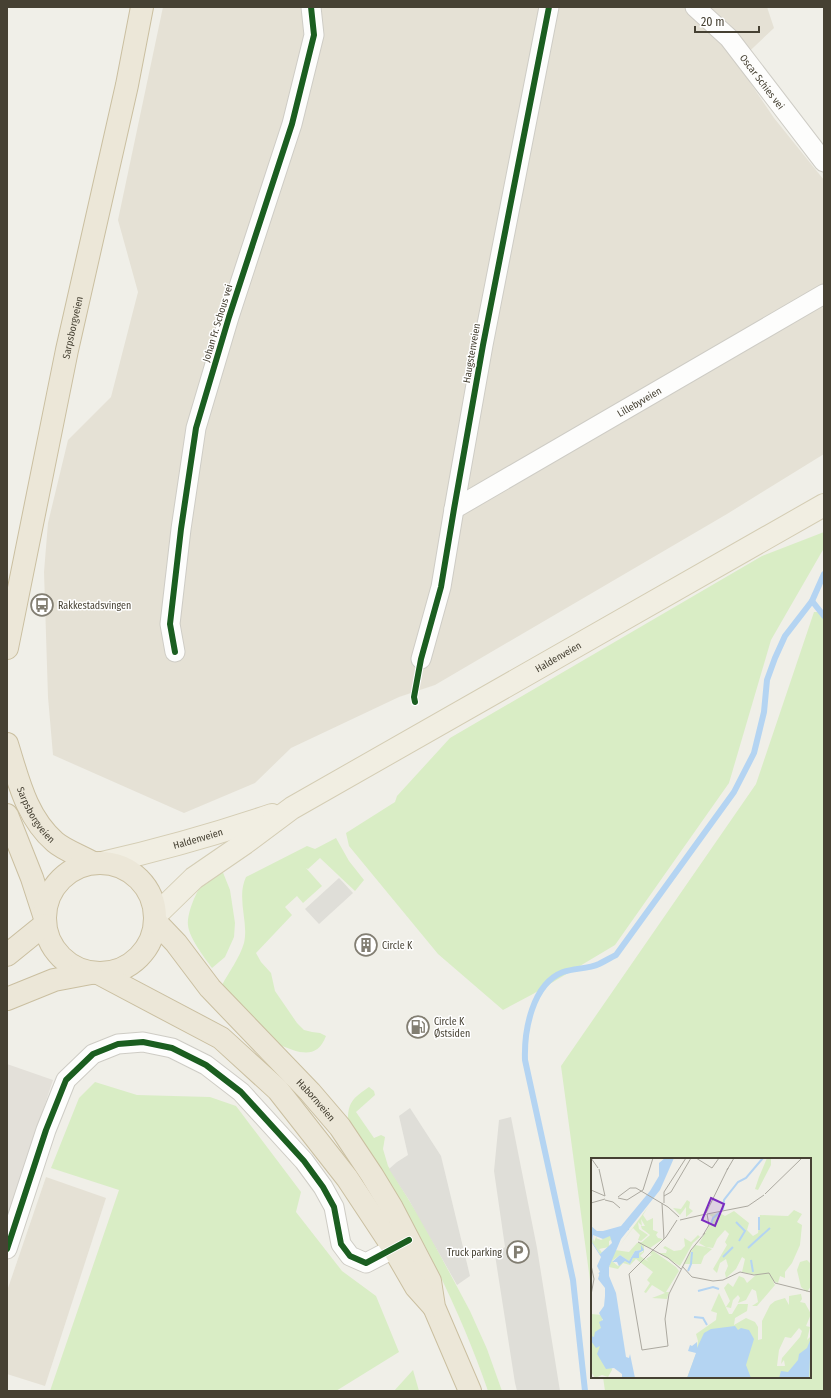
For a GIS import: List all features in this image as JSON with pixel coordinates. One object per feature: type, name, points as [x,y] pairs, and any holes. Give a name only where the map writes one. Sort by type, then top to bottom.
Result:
[{"type":"highway","name":"Sarpsborgveien","points":[[7,648],[67,350],[127,85],[142,7]]},
{"type":"highway","name":"Sarpsborgveien","points":[[7,744],[19,785],[34,819],[56,843],[97,863]]},
{"type":"highway","points":[[7,815],[32,878],[44,920],[46,935],[51,945],[64,961],[72,966],[96,973]]},
{"type":"highway","points":[[7,955],[44,920],[46,902],[59,880],[69,872],[81,866],[97,863],[112,864],[122,867],[139,879],[151,896],[155,919],[153,935],[147,948],[138,958],[127,966],[114,972],[96,973],[54,980],[7,999]]},
{"type":"highway","name":"Habornveien","points":[[155,919],[176,943],[210,988],[310,1092],[340,1127],[372,1175],[402,1244],[416,1287],[434,1307],[470,1391]]},
{"type":"highway","name":"Habornveien","points":[[96,973],[221,1038],[256,1068],[278,1090],[347,1178],[402,1244]]},
{"type":"main road","name":"Haldenveien","points":[[155,919],[194,878],[292,808],[824,505]]},
{"type":"main road","name":"Haldenveien","points":[[97,863],[158,850],[236,827],[292,808]]},
{"type":"street","name":"Johan Fr. Schous vei","points":[[175,652],[170,624],[181,529],[196,428],[229,316],[292,124],[314,35],[311,7]]},
{"type":"street","name":"Haugstenveien","points":[[421,659],[441,587],[483,345],[549,7]]},
{"type":"street","name":"Oscar Schies vei","points":[[695,7],[729,38],[824,162]]},
{"type":"street","name":"Lillebyveien","points":[[454,508],[824,294]]},
{"type":"street","points":[[7,1249],[46,1130],[66,1080],[93,1054],[118,1044],[143,1042],[172,1048],[206,1065],[241,1092],[304,1161],[323,1187],[334,1206],[341,1244],[350,1256],[366,1263],[402,1244]]},
{"type":"shaded area","points":[[163,7],[767,7],[774,28],[737,63],[774,118],[824,180],[824,454],[727,514],[435,685],[399,697],[291,748],[255,783],[184,813],[53,755],[48,697],[44,572],[48,523],[68,440],[111,397],[138,292],[118,220]]},
{"type":"shaded area","points":[[339,878],[353,893],[319,924],[305,909]]},
{"type":"shaded area","points":[[7,1064],[53,1080],[7,1218]]},
{"type":"shaded area","name":"Truck parking","points":[[410,1108],[441,1156],[470,1276],[457,1285],[409,1200],[389,1169],[408,1155],[399,1116]]},
{"type":"shaded area","name":"Truck parking","points":[[511,1117],[537,1248],[560,1391],[517,1391],[515,1383],[495,1255],[505,1247],[494,1171],[499,1120]]},
{"type":"shaded area","points":[[46,1177],[106,1198],[45,1386],[7,1374],[7,1291]]},
{"type":"green space","points":[[824,532],[824,548],[771,640],[729,783],[615,945],[533,994],[503,1010],[438,954],[349,846],[346,833],[395,802],[397,796],[450,738],[762,556]]},
{"type":"green space","points":[[814,612],[824,612],[824,1391],[605,1391],[603,1378],[811,1378],[811,1158],[591,1158],[591,1288],[561,1066],[756,784]]},
{"type":"green space","points":[[336,838],[349,861],[364,880],[355,891],[320,858],[308,869],[306,868],[322,886],[303,903],[297,896],[285,907],[292,915],[256,953],[261,962],[271,973],[275,991],[297,1023],[304,1030],[320,1033],[326,1036],[318,1049],[312,1052],[301,1052],[280,1045],[222,985],[237,959],[244,943],[245,927],[242,893],[246,877],[307,846],[315,849]]},
{"type":"green space","points":[[222,870],[230,890],[235,923],[234,937],[225,957],[212,968],[191,936],[188,920],[193,902],[201,886],[204,882]]},
{"type":"green space","points":[[95,1082],[137,1095],[210,1097],[236,1106],[301,1192],[296,1212],[342,1271],[376,1296],[399,1352],[336,1391],[50,1391],[119,1190],[51,1168],[79,1098]]},
{"type":"green space","points":[[369,1087],[374,1091],[375,1095],[356,1112],[374,1138],[381,1135],[385,1137],[383,1149],[388,1166],[423,1223],[470,1311],[487,1349],[502,1391],[488,1391],[463,1326],[434,1263],[397,1196],[348,1119],[349,1108],[353,1100]]},
{"type":"green space","points":[[413,1370],[419,1391],[394,1391]]},
{"type":"waterway","points":[[585,1391],[573,1280],[525,1060],[528,1023],[537,997],[552,978],[563,972],[595,966],[616,955],[734,792],[754,753],[764,712],[767,680],[775,658],[785,636],[812,601],[824,574]]},
{"type":"waterway","points":[[812,601],[824,616]]},
{"type":"cycle path","points":[[175,652],[170,624],[181,529],[196,428],[229,317],[292,124],[314,35],[311,7]]},
{"type":"cycle path","points":[[415,702],[414,697],[421,659],[441,587],[483,345],[549,7]]},
{"type":"cycle path","points":[[7,1249],[46,1130],[66,1080],[93,1054],[118,1044],[143,1042],[172,1048],[206,1065],[241,1092],[304,1161],[323,1187],[334,1207],[341,1244],[350,1256],[366,1263],[409,1240]]},
{"type":"place","name":"Rakkestadsvingen","points":[[42,605]]},
{"type":"place","name":"Circle K","points":[[366,945]]},
{"type":"place","name":"Circle K Østsiden","points":[[418,1027]]},
{"type":"place","name":"Truck parking","points":[[518,1252]]}]
